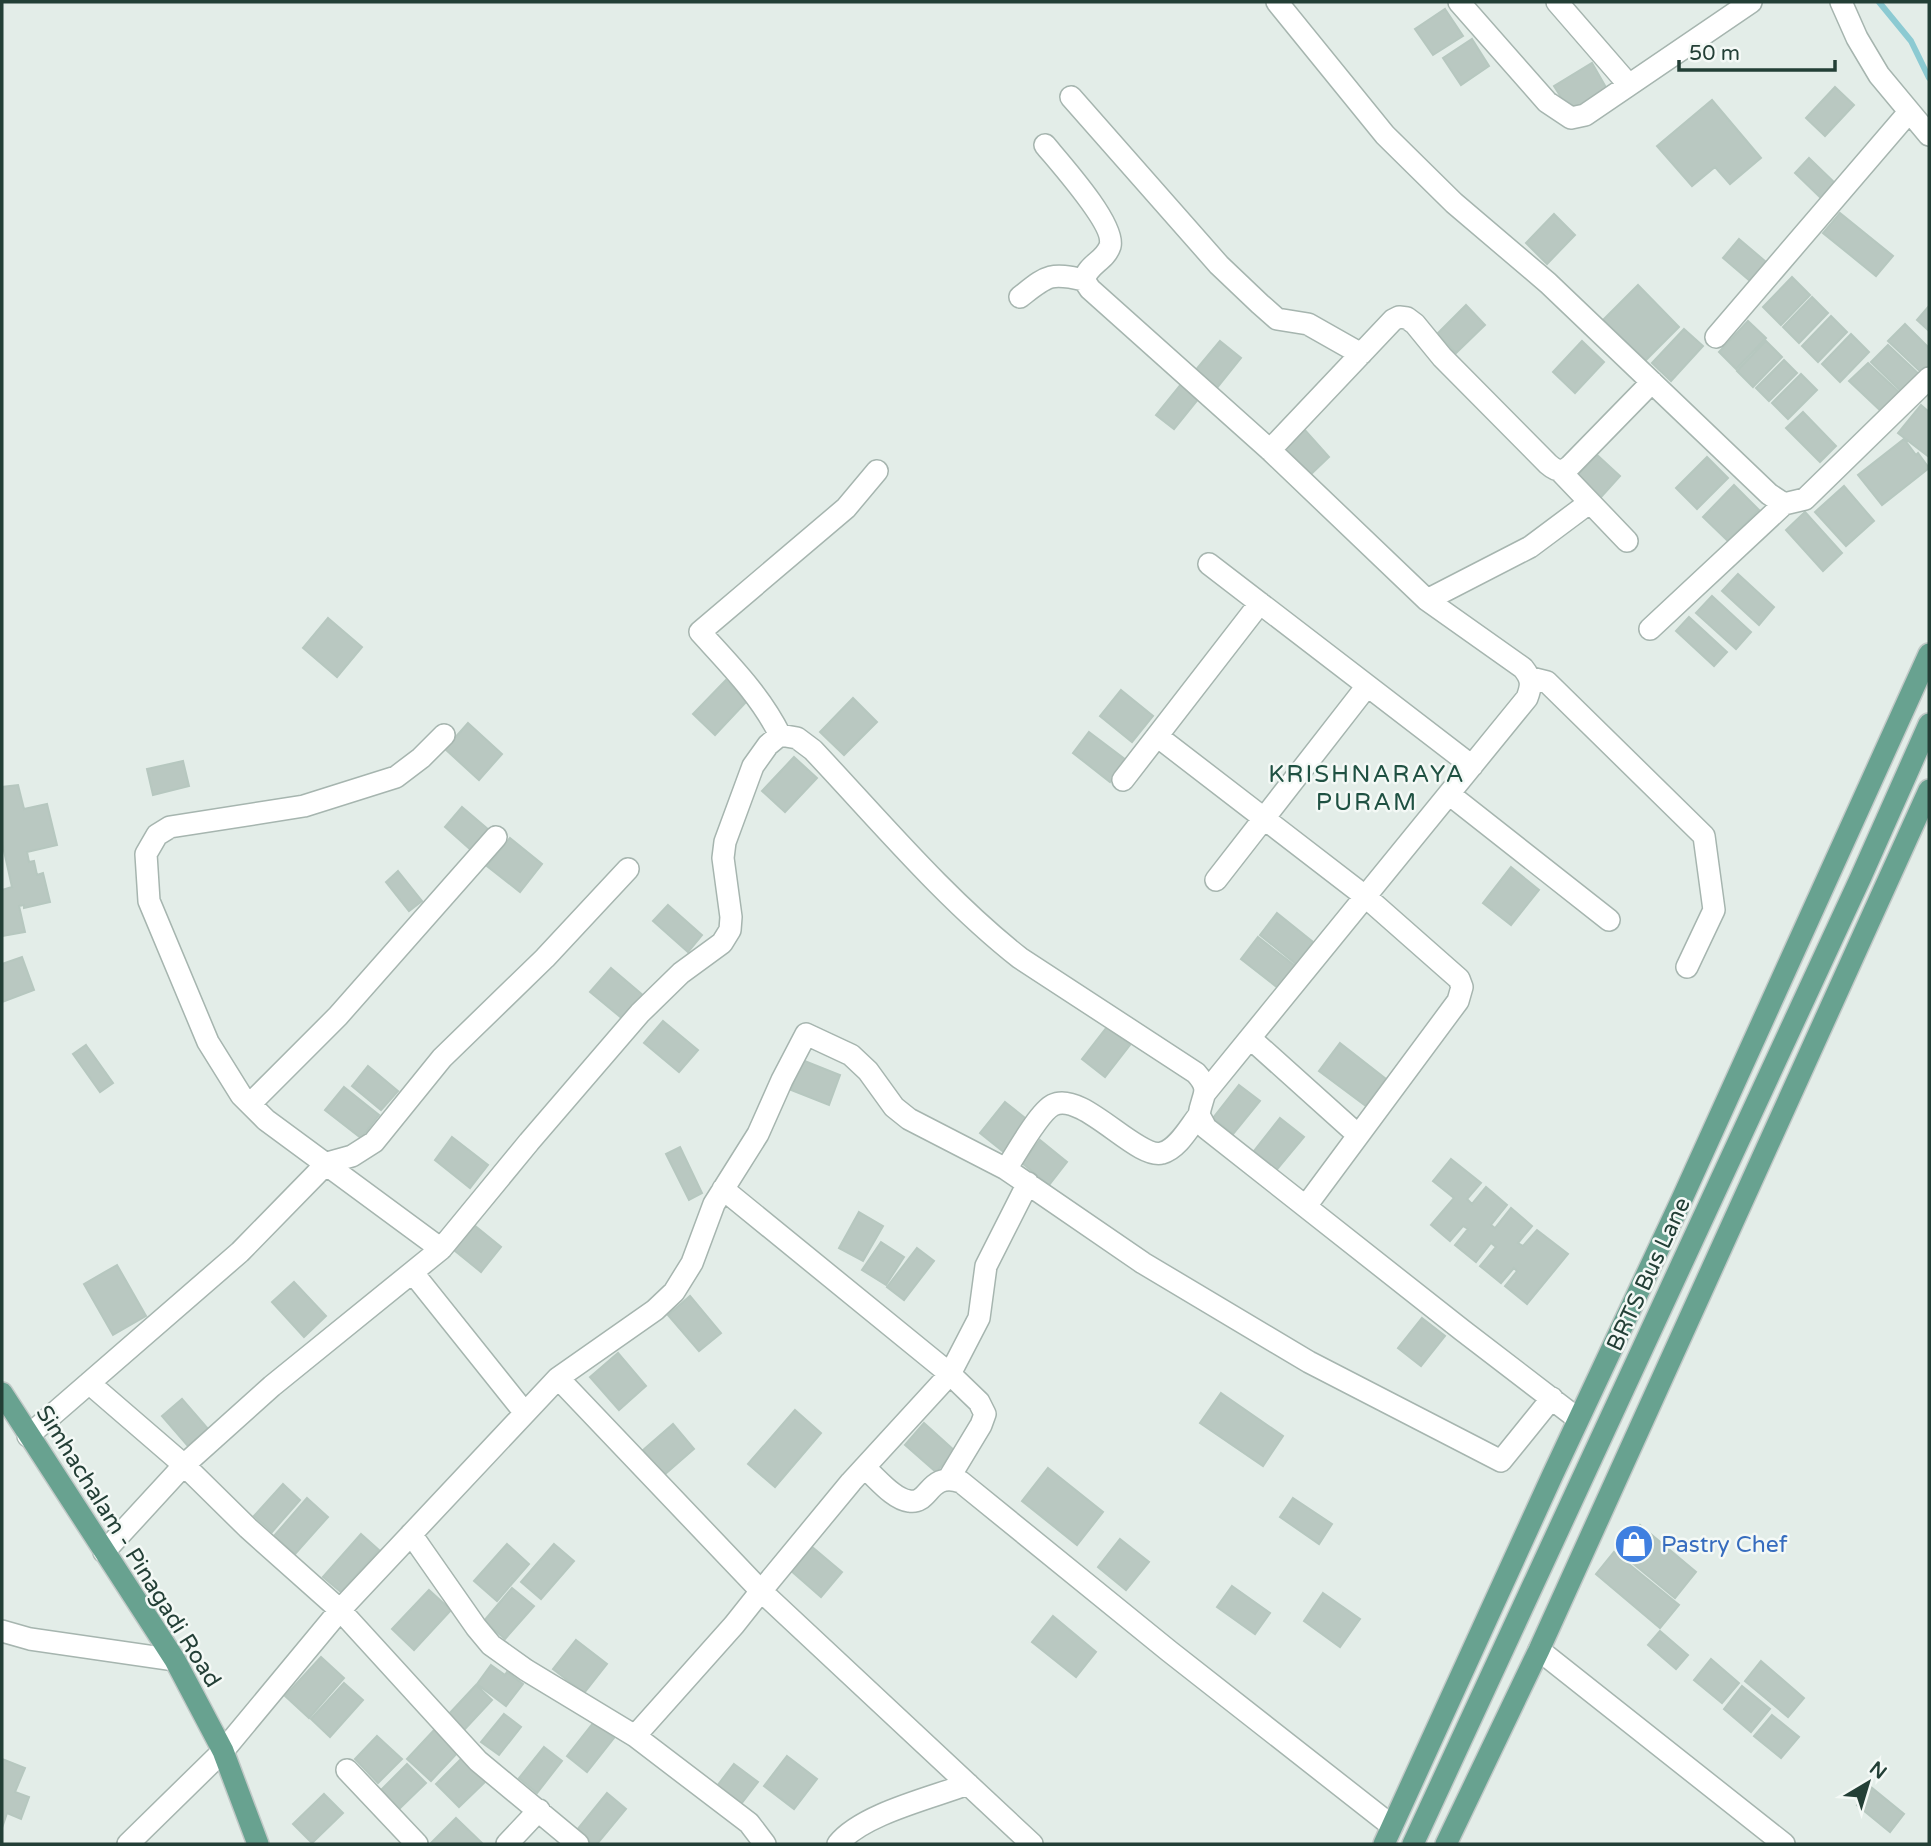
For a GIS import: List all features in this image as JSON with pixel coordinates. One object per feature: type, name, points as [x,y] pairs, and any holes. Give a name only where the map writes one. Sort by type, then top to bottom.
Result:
[{"type":"main road","points":[[1388,1835],[1682,1199],[1929,654]]},
{"type":"main road","name":"BRTS Bus Lane","points":[[1413,1844],[1860,879],[1929,724]]},
{"type":"main road","points":[[1446,1844],[1539,1650],[1929,790]]},
{"type":"main road","name":"Simhachalam - Pinagadi Road","points":[[2,1393],[175,1660],[223,1751],[258,1844]]},
{"type":"street","points":[[1277,2],[1385,135],[1454,203],[1548,283],[1769,494],[1784,504]]},
{"type":"street","points":[[1459,2],[1547,102],[1571,118],[1585,115],[1751,2]]},
{"type":"street","points":[[1557,2],[1629,85]]},
{"type":"street","points":[[1841,2],[1857,38],[1879,75],[1929,135]]},
{"type":"street","points":[[1071,97],[1219,265],[1260,304],[1277,319],[1308,324],[1361,354]]},
{"type":"street","points":[[1716,337],[1909,112]]},
{"type":"street","points":[[1045,145],[1109,232],[1111,243],[1105,255],[1091,265],[1084,280]]},
{"type":"street","points":[[1020,297],[1046,278],[1060,275],[1084,280],[1090,289],[1270,450],[1427,600],[1523,668],[1531,678],[1547,682],[1704,836],[1714,910],[1687,967]]},
{"type":"street","points":[[1270,450],[1390,323],[1399,317],[1407,318],[1548,464],[1560,471],[1627,541]]},
{"type":"street","points":[[1650,629],[1784,504],[1805,499],[1929,379]]},
{"type":"street","points":[[1560,471],[1570,466],[1652,382]]},
{"type":"street","points":[[780,735],[769,712],[753,689],[700,632],[846,508],[877,471]]},
{"type":"street","points":[[1427,600],[1531,547],[1589,503]]},
{"type":"street","points":[[1209,564],[1472,766]]},
{"type":"street","points":[[1123,780],[1260,603]]},
{"type":"street","points":[[1006,1169],[1045,1111],[1055,1103],[1068,1104],[1087,1111],[1148,1151],[1160,1154],[1172,1148],[1199,1115],[1206,1092],[1527,698],[1531,678]]},
{"type":"street","points":[[1216,880],[1367,686]]},
{"type":"street","points":[[441,1249],[266,1119],[241,1095],[208,1042],[149,901],[146,855],[157,835],[170,827],[304,806],[396,778],[444,735]]},
{"type":"street","points":[[104,1552],[184,1465],[272,1387],[441,1249],[640,1013],[681,973],[722,943],[730,930],[731,917],[723,858],[725,842],[753,766],[768,745],[780,735],[797,738],[813,750],[960,905],[1000,942],[1020,958],[1196,1073],[1206,1092]]},
{"type":"street","points":[[1157,736],[1366,897],[1459,979],[1462,987],[1458,1001],[1306,1206]]},
{"type":"street","points":[[1449,794],[1609,920]]},
{"type":"street","points":[[250,1104],[338,1016],[496,837]]},
{"type":"street","points":[[28,1436],[240,1252],[327,1163],[352,1156],[374,1142],[442,1058],[545,958],[628,869]]},
{"type":"street","points":[[128,1844],[223,1751],[340,1610],[558,1378],[655,1310],[674,1292],[692,1263],[708,1218],[758,1134],[806,1034],[850,1055],[868,1071],[894,1107],[909,1119],[1006,1169],[1143,1263],[1309,1362],[1501,1461],[1552,1398]]},
{"type":"street","points":[[1250,1038],[1358,1135]]},
{"type":"street","points":[[1199,1115],[1206,1128],[1578,1419]]},
{"type":"street","points":[[635,1736],[734,1626],[865,1468],[950,1374],[979,1318],[986,1266],[1028,1183]]},
{"type":"street","points":[[723,1189],[950,1374],[979,1402],[985,1414],[949,1478],[936,1483],[919,1500],[911,1502],[900,1498],[865,1468]]},
{"type":"street","points":[[412,1273],[525,1413]]},
{"type":"street","points":[[558,1378],[761,1591],[1032,1844]]},
{"type":"street","points":[[89,1383],[184,1465],[248,1528],[340,1610],[478,1760],[578,1844]]},
{"type":"street","points":[[949,1478],[961,1482],[1169,1651],[1388,1835]]},
{"type":"street","points":[[411,1534],[476,1628],[491,1645],[526,1670],[635,1736],[749,1823],[765,1844]]},
{"type":"street","points":[[2,1632],[30,1639],[175,1660]]},
{"type":"street","points":[[1539,1650],[1784,1844]]},
{"type":"street","points":[[347,1770],[417,1844]]},
{"type":"street","points":[[838,1844],[846,1833],[865,1822],[968,1784]]},
{"type":"street","points":[[507,1844],[540,1810]]},
{"type":"building","points":[[1445,9],[1463,36],[1433,55],[1415,29]]},
{"type":"building","points":[[1472,39],[1489,66],[1461,85],[1443,58]]},
{"type":"building","points":[[1592,63],[1608,91],[1571,113],[1554,86]]},
{"type":"building","points":[[1835,87],[1854,105],[1825,136],[1806,118]]},
{"type":"building","points":[[1712,100],[1761,158],[1730,184],[1715,167],[1692,186],[1657,146]]},
{"type":"building","points":[[1809,158],[1838,186],[1824,201],[1795,173]]},
{"type":"building","points":[[1840,213],[1893,256],[1876,276],[1823,233]]},
{"type":"building","points":[[1554,214],[1575,235],[1547,264],[1526,243]]},
{"type":"building","points":[[1739,239],[1772,267],[1756,286],[1723,258]]},
{"type":"building","points":[[1792,277],[1810,295],[1781,325],[1763,307]]},
{"type":"building","points":[[1638,285],[1679,327],[1645,361],[1603,320]]},
{"type":"building","points":[[1812,297],[1828,313],[1799,343],[1783,327]]},
{"type":"building","points":[[1466,305],[1485,325],[1456,353],[1437,334]]},
{"type":"building","points":[[1929,306],[1929,331],[1917,320]]},
{"type":"building","points":[[1831,316],[1847,332],[1818,362],[1802,346]]},
{"type":"building","points":[[1748,321],[1766,338],[1736,369],[1719,352]]},
{"type":"building","points":[[1905,324],[1929,348],[1929,367],[1923,374],[1888,341]]},
{"type":"building","points":[[1684,329],[1703,346],[1671,381],[1652,363]]},
{"type":"building","points":[[1851,334],[1869,352],[1840,382],[1822,364]]},
{"type":"building","points":[[1220,341],[1241,358],[1216,389],[1195,371]]},
{"type":"building","points":[[1582,341],[1604,362],[1575,393],[1553,372]]},
{"type":"building","points":[[1766,341],[1782,357],[1753,387],[1737,371]]},
{"type":"building","points":[[1888,345],[1921,376],[1904,394],[1871,362]]},
{"type":"building","points":[[1784,360],[1797,373],[1769,401],[1756,388]]},
{"type":"building","points":[[1868,363],[1901,394],[1883,413],[1849,381]]},
{"type":"building","points":[[1801,374],[1817,390],[1788,419],[1772,403]]},
{"type":"building","points":[[1182,383],[1199,398],[1174,429],[1156,415]]},
{"type":"building","points":[[1921,405],[1929,412],[1929,457],[1898,433]]},
{"type":"building","points":[[1803,412],[1836,446],[1820,462],[1786,428]]},
{"type":"building","points":[[1303,428],[1329,457],[1308,477],[1281,448]]},
{"type":"building","points":[[1904,439],[1929,468],[1882,505],[1858,475]]},
{"type":"building","points":[[1596,454],[1620,476],[1601,497],[1577,476]]},
{"type":"building","points":[[1707,457],[1728,478],[1697,509],[1676,488]]},
{"type":"building","points":[[1734,485],[1759,510],[1728,541],[1703,517]]},
{"type":"building","points":[[1844,486],[1874,521],[1846,546],[1815,512]]},
{"type":"building","points":[[1805,512],[1842,553],[1823,571],[1786,530]]},
{"type":"building","points":[[1738,574],[1774,607],[1759,625],[1722,591]]},
{"type":"building","points":[[1712,596],[1751,632],[1736,649],[1696,613]]},
{"type":"building","points":[[1689,617],[1727,652],[1714,666],[1676,631]]},
{"type":"building","points":[[328,618],[362,647],[337,677],[303,648]]},
{"type":"building","points":[[726,680],[747,701],[715,735],[693,714]]},
{"type":"building","points":[[1121,690],[1153,716],[1132,742],[1100,716]]},
{"type":"building","points":[[853,698],[877,722],[844,755],[820,732]]},
{"type":"building","points":[[468,723],[502,754],[479,780],[445,749]]},
{"type":"building","points":[[1089,732],[1126,760],[1110,782],[1073,753]]},
{"type":"building","points":[[794,757],[817,778],[785,812],[762,791]]},
{"type":"building","points":[[183,761],[189,786],[153,795],[147,769]]},
{"type":"building","points":[[18,785],[24,809],[47,804],[57,845],[27,852],[29,862],[34,861],[37,875],[43,873],[50,902],[24,908],[24,905],[19,906],[25,932],[2,936],[2,890],[12,887],[2,842],[2,787]]},
{"type":"building","points":[[462,807],[489,830],[471,850],[445,827]]},
{"type":"building","points":[[510,838],[542,864],[520,892],[487,866]]},
{"type":"building","points":[[1511,867],[1539,890],[1511,925],[1483,903]]},
{"type":"building","points":[[398,871],[422,901],[409,911],[386,882]]},
{"type":"building","points":[[668,905],[702,935],[688,952],[653,921]]},
{"type":"building","points":[[1277,913],[1313,942],[1296,964],[1260,935]]},
{"type":"building","points":[[1258,937],[1295,966],[1278,988],[1241,959]]},
{"type":"building","points":[[22,957],[34,990],[2,1002],[2,964]]},
{"type":"building","points":[[611,968],[644,996],[624,1020],[590,992]]},
{"type":"building","points":[[663,1021],[698,1050],[679,1072],[644,1043]]},
{"type":"building","points":[[1107,1027],[1130,1045],[1105,1077],[1082,1059]]},
{"type":"building","points":[[1340,1043],[1386,1079],[1366,1106],[1319,1071]]},
{"type":"building","points":[[86,1045],[113,1083],[100,1092],[73,1054]]},
{"type":"building","points":[[802,1060],[840,1075],[829,1105],[791,1090]]},
{"type":"building","points":[[368,1066],[398,1091],[381,1110],[352,1086]]},
{"type":"building","points":[[1239,1085],[1260,1101],[1233,1134],[1213,1118]]},
{"type":"building","points":[[344,1087],[379,1115],[361,1138],[325,1110]]},
{"type":"building","points":[[1005,1102],[1030,1122],[1005,1153],[980,1133]]},
{"type":"building","points":[[1280,1118],[1304,1137],[1273,1174],[1250,1156]]},
{"type":"building","points":[[452,1137],[488,1165],[470,1188],[435,1160]]},
{"type":"building","points":[[1040,1140],[1067,1162],[1049,1185],[1022,1163]]},
{"type":"building","points":[[680,1147],[702,1193],[689,1200],[666,1154]]},
{"type":"building","points":[[1451,1159],[1481,1183],[1467,1199],[1472,1204],[1486,1187],[1507,1205],[1491,1225],[1495,1228],[1511,1208],[1532,1226],[1518,1243],[1523,1246],[1537,1230],[1568,1254],[1527,1304],[1505,1286],[1517,1271],[1514,1268],[1501,1283],[1480,1266],[1496,1247],[1491,1243],[1476,1262],[1455,1245],[1468,1229],[1463,1226],[1450,1241],[1431,1225],[1454,1198],[1433,1181]]},
{"type":"building","points":[[859,1212],[883,1226],[863,1261],[839,1248]]},
{"type":"building","points":[[474,1225],[501,1247],[481,1272],[454,1250]]},
{"type":"building","points":[[881,1242],[904,1257],[886,1285],[862,1270]]},
{"type":"building","points":[[917,1248],[934,1261],[904,1300],[887,1287]]},
{"type":"building","points":[[117,1265],[146,1316],[113,1335],[84,1284]]},
{"type":"building","points":[[294,1282],[326,1316],[304,1337],[272,1302]]},
{"type":"building","points":[[690,1296],[721,1333],[699,1351],[668,1315]]},
{"type":"building","points":[[1422,1318],[1445,1336],[1421,1366],[1398,1348]]},
{"type":"building","points":[[618,1353],[646,1386],[619,1410],[590,1377]]},
{"type":"building","points":[[1221,1393],[1283,1436],[1263,1466],[1200,1423]]},
{"type":"building","points":[[182,1399],[208,1429],[188,1446],[162,1416]]},
{"type":"building","points":[[795,1410],[821,1433],[775,1487],[748,1464]]},
{"type":"building","points":[[924,1423],[955,1451],[936,1472],[905,1445]]},
{"type":"building","points":[[673,1424],[694,1449],[664,1475],[643,1450]]},
{"type":"building","points":[[1048,1468],[1103,1512],[1077,1545],[1022,1501]]},
{"type":"building","points":[[283,1484],[300,1500],[272,1532],[254,1516]]},
{"type":"building","points":[[307,1498],[328,1517],[295,1554],[274,1536]]},
{"type":"building","points":[[1293,1498],[1332,1524],[1319,1544],[1280,1517]]},
{"type":"building","points":[[1640,1525],[1696,1572],[1675,1598],[1618,1551]]},
{"type":"building","points":[[361,1534],[379,1550],[341,1592],[323,1577]]},
{"type":"building","points":[[1120,1539],[1149,1562],[1126,1590],[1098,1567]]},
{"type":"building","points":[[507,1544],[529,1564],[497,1601],[474,1581]]},
{"type":"building","points":[[554,1544],[574,1561],[541,1599],[521,1582]]},
{"type":"building","points":[[811,1546],[842,1572],[821,1597],[790,1570]]},
{"type":"building","points":[[1614,1552],[1679,1605],[1660,1628],[1596,1574]]},
{"type":"building","points":[[1232,1586],[1270,1613],[1255,1634],[1217,1607]]},
{"type":"building","points":[[512,1588],[534,1606],[505,1639],[484,1621]]},
{"type":"building","points":[[429,1590],[451,1610],[414,1650],[392,1629]]},
{"type":"building","points":[[1323,1593],[1360,1619],[1340,1647],[1304,1621]]},
{"type":"building","points":[[1053,1616],[1096,1652],[1076,1677],[1032,1642]]},
{"type":"building","points":[[1660,1631],[1688,1655],[1676,1669],[1648,1645]]},
{"type":"building","points":[[576,1640],[607,1664],[584,1693],[553,1669]]},
{"type":"building","points":[[321,1657],[344,1678],[309,1718],[285,1696]]},
{"type":"building","points":[[1711,1659],[1739,1683],[1722,1703],[1694,1680]]},
{"type":"building","points":[[1761,1661],[1804,1698],[1788,1717],[1745,1681]]},
{"type":"building","points":[[491,1665],[505,1675],[507,1672],[523,1684],[506,1706],[477,1684]]},
{"type":"building","points":[[344,1683],[363,1700],[330,1737],[311,1719]]},
{"type":"building","points":[[476,1685],[492,1700],[464,1730],[448,1715]]},
{"type":"building","points":[[1742,1686],[1770,1709],[1751,1732],[1724,1709]]},
{"type":"building","points":[[504,1714],[521,1727],[499,1755],[481,1742]]},
{"type":"building","points":[[1772,1715],[1799,1737],[1781,1758],[1754,1736]]},
{"type":"building","points":[[594,1722],[614,1738],[587,1772],[567,1756]]},
{"type":"building","points":[[436,1728],[460,1750],[431,1781],[407,1759]]},
{"type":"building","points":[[377,1736],[402,1759],[378,1783],[355,1759]]},
{"type":"building","points":[[544,1747],[562,1761],[537,1793],[519,1778]]},
{"type":"building","points":[[787,1756],[817,1779],[794,1809],[764,1786]]},
{"type":"building","points":[[462,1758],[486,1781],[459,1807],[436,1784]]},
{"type":"building","points":[[2,1759],[25,1768],[15,1792],[29,1797],[21,1819],[7,1813],[2,1828]]},
{"type":"building","points":[[407,1764],[426,1783],[399,1809],[380,1791]]},
{"type":"building","points":[[734,1764],[758,1782],[741,1804],[717,1786]]},
{"type":"building","points":[[1871,1787],[1904,1814],[1890,1832],[1857,1805]]},
{"type":"building","points":[[607,1793],[626,1809],[597,1844],[592,1844],[576,1831]]},
{"type":"building","points":[[324,1794],[343,1813],[312,1843],[293,1824]]},
{"type":"building","points":[[456,1818],[483,1844],[430,1844]]},
{"type":"waterway","points":[[1879,2],[1911,41],[1929,78]]},
{"type":"place","name":"Pastry Chef","points":[[1634,1544]]},
{"type":"district","name":"KRISHNARAYA PURAM","points":[[1367,788]]}]
